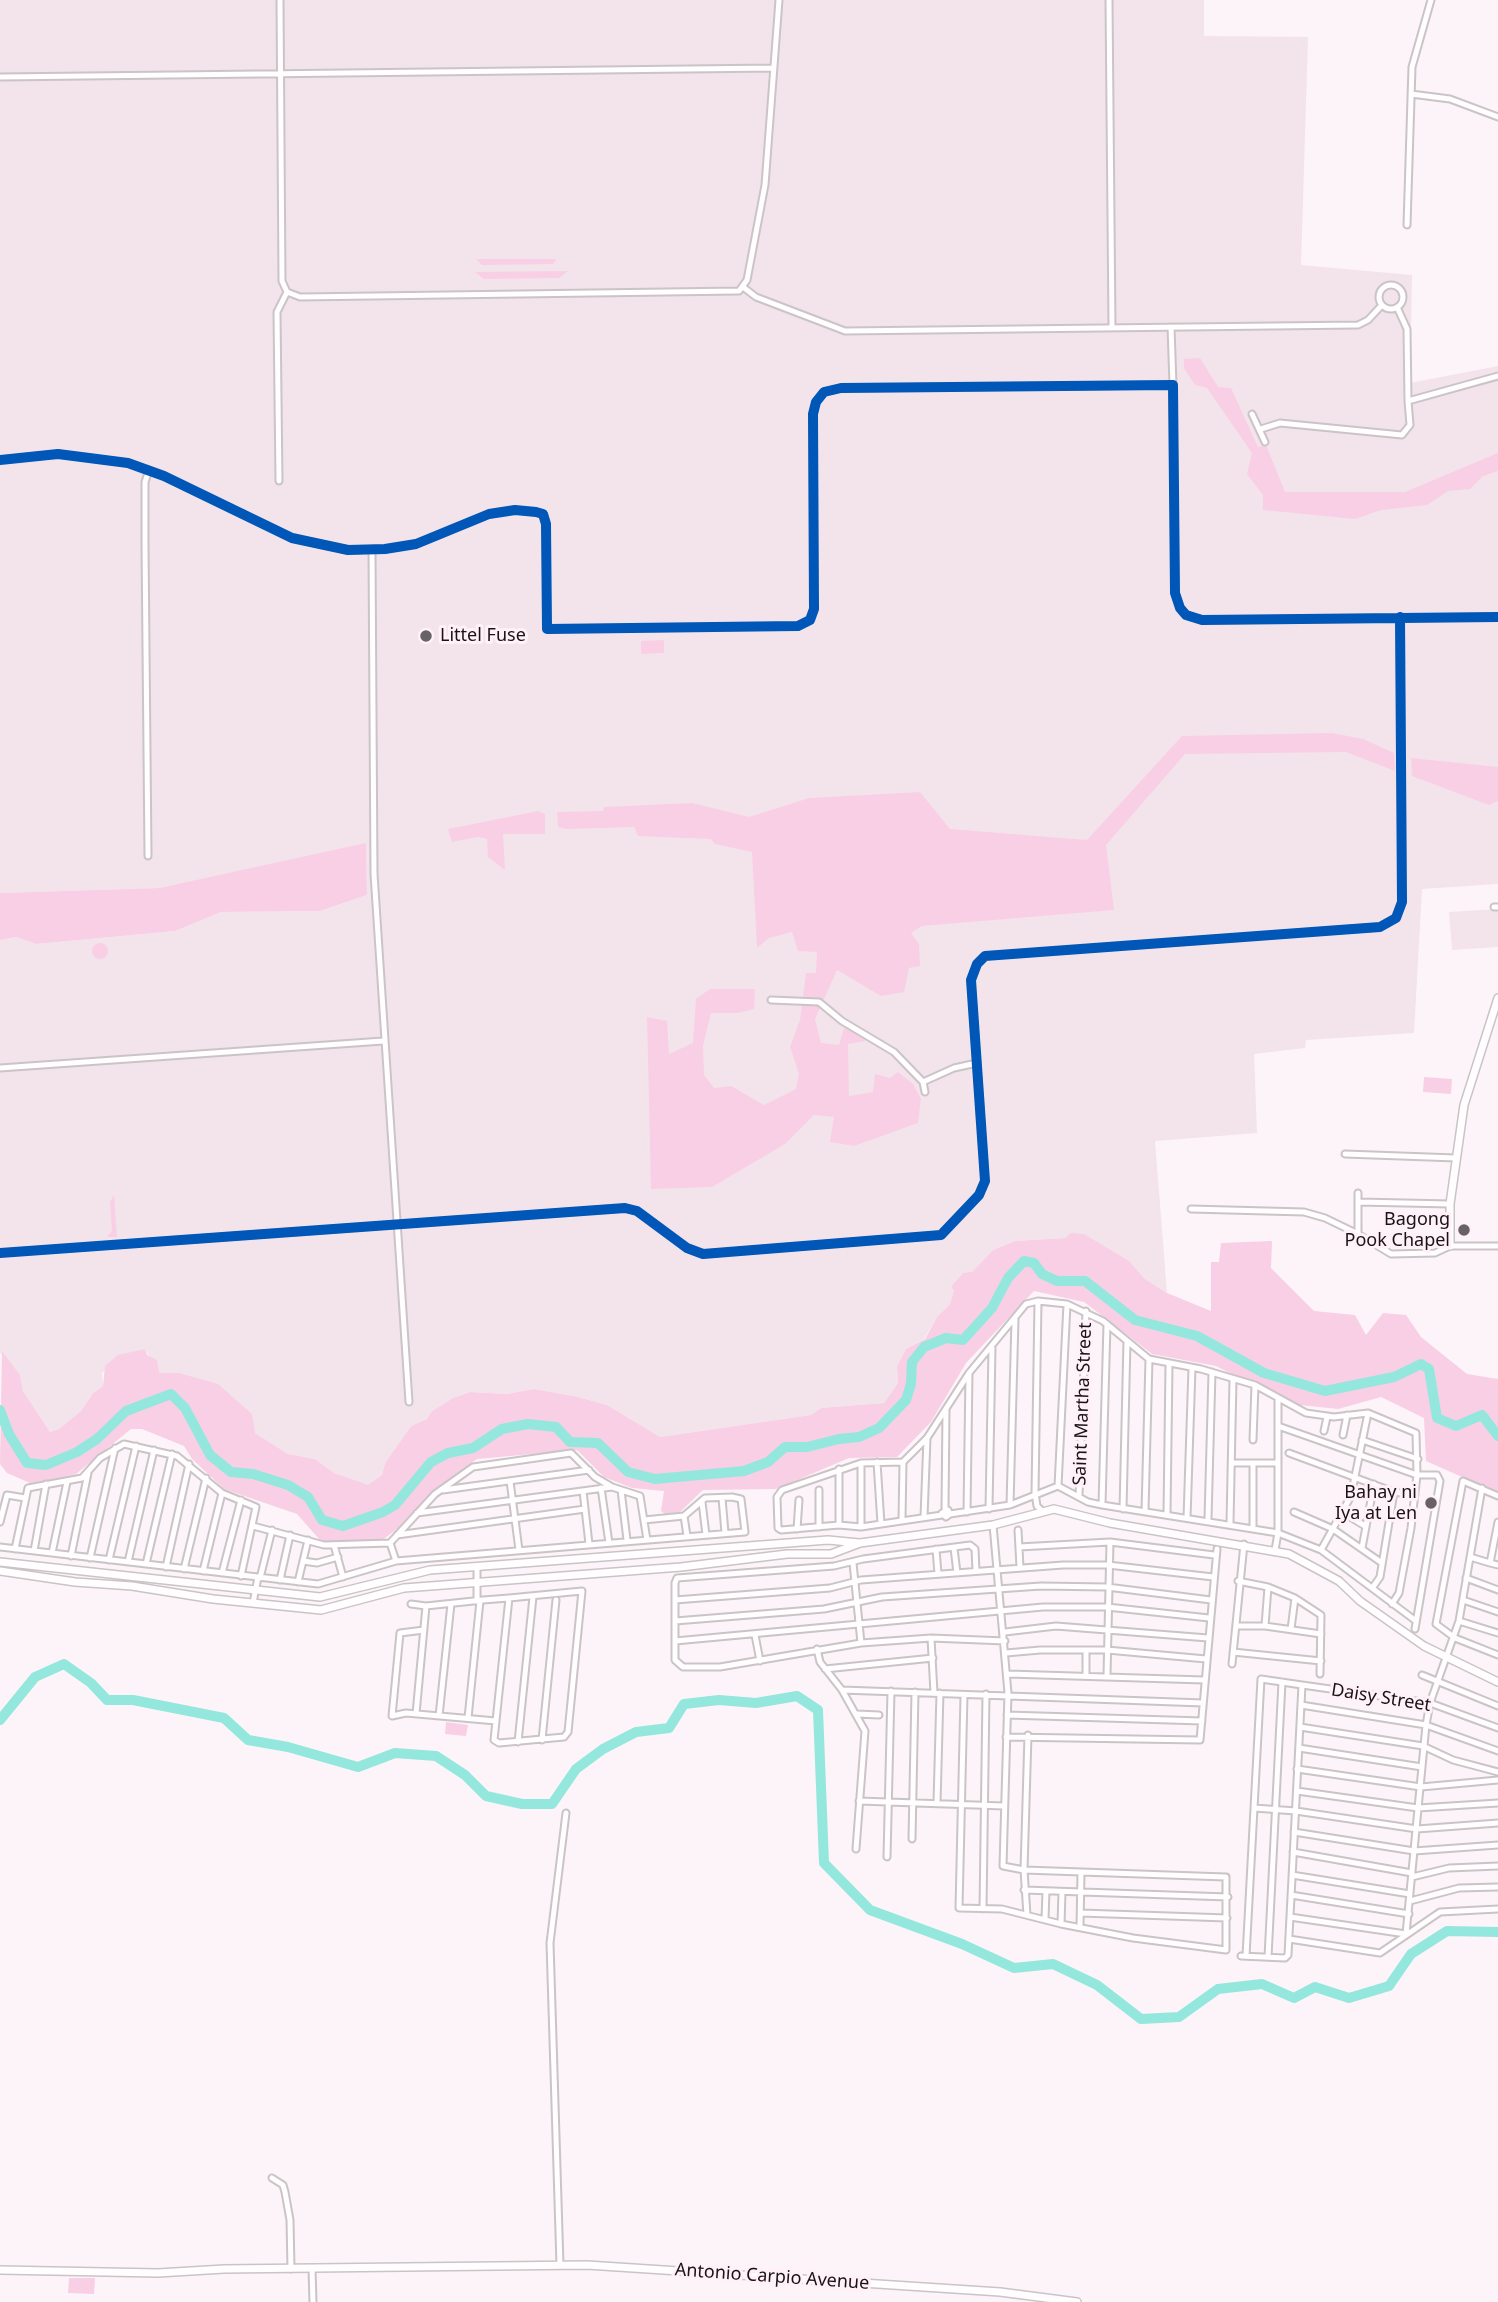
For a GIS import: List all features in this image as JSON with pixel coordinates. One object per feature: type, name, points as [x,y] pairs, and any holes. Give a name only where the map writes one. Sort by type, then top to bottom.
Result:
[{"type":"street","points":[[281,0],[282,281],[287,292],[300,297],[732,292],[743,287]]},
{"type":"street","points":[[743,287],[765,185],[779,0]]},
{"type":"street","points":[[1109,0],[1112,327]]},
{"type":"street","points":[[1407,225],[1410,94],[1415,48],[1431,0]]},
{"type":"street","points":[[0,77],[774,68]]},
{"type":"street","points":[[1410,94],[1450,99],[1498,117]]},
{"type":"street","points":[[1392,284],[1403,292],[1403,299],[1397,307],[1391,309],[1382,305],[1380,291],[1392,284]]},
{"type":"street","points":[[743,287],[756,297],[840,330],[1358,325],[1368,320],[1382,305]]},
{"type":"street","points":[[279,481],[277,312],[287,292]]},
{"type":"street","points":[[1261,429],[1280,424],[1402,435],[1410,425],[1407,329],[1397,307]]},
{"type":"street","points":[[1171,327],[1175,593],[1182,611],[1202,620],[1498,617]]},
{"type":"street","points":[[1408,401],[1498,376]]},
{"type":"street","points":[[0,460],[39,455],[78,455],[115,460],[149,470],[303,542],[372,550],[423,542],[495,513],[536,512],[542,514],[546,524],[547,629],[803,625],[810,620],[814,609],[813,414],[816,402],[824,392],[841,388],[1172,385]]},
{"type":"street","points":[[1252,414],[1265,442]]},
{"type":"street","points":[[148,856],[145,497],[149,470]]},
{"type":"street","points":[[372,550],[374,864],[383,1041],[408,1402]]},
{"type":"street","points":[[0,1253],[628,1208],[640,1213],[687,1248],[703,1254],[937,1236],[948,1231],[979,1195],[984,1185],[971,980],[977,964],[988,955],[1382,926],[1394,920],[1402,902],[1400,617]]},
{"type":"street","points":[[1450,1246],[1450,1204],[1467,1091],[1498,998]]},
{"type":"street","points":[[771,1000],[819,1002],[842,1021],[885,1045],[923,1082],[925,1092]]},
{"type":"street","points":[[0,1068],[383,1041]]},
{"type":"street","points":[[923,1082],[954,1068],[977,1063]]},
{"type":"street","points":[[1345,1154],[1456,1158]]},
{"type":"street","points":[[1357,1234],[1358,1193]]},
{"type":"street","points":[[1359,1202],[1450,1204]]},
{"type":"street","points":[[1191,1209],[1304,1212],[1325,1218],[1391,1254],[1435,1253],[1450,1246],[1498,1246]]},
{"type":"street","points":[[1038,1301],[1035,1493],[1037,1506],[1042,1511]]},
{"type":"street","points":[[902,1520],[903,1462],[927,1438],[969,1373],[1026,1304],[1038,1301],[1067,1304],[1086,1311],[1107,1324],[1149,1359],[1169,1365],[1192,1367],[1255,1385],[1306,1413],[1327,1417],[1368,1413],[1416,1433],[1418,1459],[1415,1495],[1399,1593],[1392,1604]]},
{"type":"street","points":[[1058,1486],[1067,1304]]},
{"type":"street","name":"Saint Martha Street","points":[[1079,1496],[1086,1311]]},
{"type":"street","points":[[1010,1504],[1015,1319]]},
{"type":"street","points":[[1102,1504],[1107,1324]]},
{"type":"street","points":[[1123,1509],[1127,1341]]},
{"type":"street","points":[[989,1509],[992,1346]]},
{"type":"street","points":[[1145,1511],[1149,1359]]},
{"type":"street","points":[[1167,1514],[1169,1365]]},
{"type":"street","points":[[1187,1518],[1192,1367]]},
{"type":"street","points":[[1208,1520],[1212,1372]]},
{"type":"street","points":[[967,1512],[969,1373]]},
{"type":"street","points":[[1230,1524],[1233,1379]]},
{"type":"street","points":[[1253,1440],[1255,1385]]},
{"type":"street","points":[[1275,1550],[1278,1533],[1278,1398]]},
{"type":"street","points":[[946,1409],[946,1513]]},
{"type":"street","points":[[1321,1550],[1351,1496],[1368,1413]]},
{"type":"street","points":[[1343,1435],[1347,1415]]},
{"type":"street","points":[[1324,1431],[1327,1417]]},
{"type":"street","points":[[1278,1426],[1417,1475],[1437,1475],[1440,1481],[1415,1629]]},
{"type":"street","points":[[924,1517],[927,1438]]},
{"type":"street","points":[[1362,1440],[1418,1459]]},
{"type":"street","points":[[15,1549],[29,1487],[82,1478],[115,1447],[124,1444],[172,1454],[189,1464],[222,1493],[257,1508],[241,1576]]},
{"type":"street","points":[[109,1560],[136,1446]]},
{"type":"street","points":[[90,1558],[115,1447]]},
{"type":"street","points":[[128,1562],[154,1450]]},
{"type":"street","points":[[390,1544],[441,1490],[472,1467],[571,1453],[612,1487],[640,1496],[647,1540]]},
{"type":"street","points":[[1289,1453],[1394,1492],[1415,1495]]},
{"type":"street","points":[[146,1564],[172,1454]]},
{"type":"street","points":[[877,1462],[881,1524]]},
{"type":"street","points":[[903,1462],[861,1463],[778,1493],[778,1528],[839,1525],[860,1527],[989,1509],[1058,1486],[1079,1496],[1123,1509],[1208,1520],[1278,1533],[1321,1550],[1416,1621]]},
{"type":"street","points":[[860,1527],[861,1463]]},
{"type":"street","points":[[1232,1463],[1277,1463]]},
{"type":"street","points":[[166,1567],[189,1464]]},
{"type":"street","points":[[1253,1528],[1254,1464]]},
{"type":"street","points":[[839,1469],[839,1525]]},
{"type":"street","points":[[71,1556],[89,1470]]},
{"type":"street","points":[[441,1490],[589,1470]]},
{"type":"street","points":[[184,1569],[206,1478]]},
{"type":"street","points":[[1498,1496],[1466,1480],[1461,1486],[1436,1624],[1455,1638],[1498,1656]]},
{"type":"street","points":[[510,1481],[519,1550]]},
{"type":"street","points":[[52,1553],[66,1482]]},
{"type":"street","points":[[34,1551],[46,1484]]},
{"type":"street","points":[[1362,1548],[1374,1484]]},
{"type":"street","points":[[418,1513],[612,1487]]},
{"type":"street","points":[[601,1488],[609,1543]]},
{"type":"street","points":[[1406,1934],[1426,1725],[1430,1703],[1455,1638],[1482,1488]]},
{"type":"street","points":[[621,1490],[627,1540]]},
{"type":"street","points":[[819,1490],[819,1527]]},
{"type":"street","points":[[583,1491],[589,1544]]},
{"type":"street","points":[[1373,1587],[1378,1582],[1394,1492]]},
{"type":"street","points":[[203,1571],[222,1493]]},
{"type":"street","points":[[0,1522],[7,1495],[25,1498]]},
{"type":"street","points":[[722,1497],[725,1533]]},
{"type":"street","points":[[0,1547],[318,1584],[396,1561],[745,1532],[741,1499],[705,1498],[684,1516],[644,1520]]},
{"type":"street","points":[[222,1573],[241,1500]]},
{"type":"street","points":[[797,1529],[799,1500]]},
{"type":"street","points":[[702,1502],[706,1535]]},
{"type":"street","points":[[397,1535],[585,1509]]},
{"type":"street","points":[[0,1562],[320,1597],[430,1570],[828,1540],[860,1543],[993,1525],[1054,1509],[1110,1523],[1275,1550],[1324,1571],[1395,1628],[1448,1659],[1498,1682]]},
{"type":"street","points":[[1294,1512],[1333,1529],[1382,1563]]},
{"type":"street","points":[[1342,1512],[1366,1526]]},
{"type":"street","points":[[684,1516],[687,1536]]},
{"type":"street","points":[[1490,1563],[1498,1522]]},
{"type":"street","points":[[964,1695],[959,1908],[1027,1915],[1133,1938],[1226,1950],[1228,1880],[1225,1877],[1024,1870],[1002,1865],[1008,1674],[993,1525]]},
{"type":"street","points":[[253,1526],[334,1545],[390,1544]]},
{"type":"street","points":[[253,1604],[257,1577],[272,1530]]},
{"type":"street","points":[[1018,1530],[1020,1567]]},
{"type":"street","points":[[280,1580],[290,1535]]},
{"type":"street","points":[[298,1582],[308,1540]]},
{"type":"street","points":[[1006,1737],[1028,1735],[1197,1741],[1201,1738],[1216,1552],[1110,1542],[1019,1547]]},
{"type":"street","points":[[1107,1676],[1110,1542]]},
{"type":"street","points":[[0,1571],[253,1604],[321,1610],[404,1588],[681,1567],[787,1555],[831,1554],[860,1543]]},
{"type":"street","points":[[390,1544],[396,1561]]},
{"type":"street","points":[[1232,1664],[1238,1581],[1244,1544]]},
{"type":"street","points":[[334,1545],[343,1577]]},
{"type":"street","points":[[976,1571],[973,1545],[863,1559],[853,1563],[679,1578],[674,1583],[675,1660],[683,1667],[720,1667],[861,1643],[931,1638],[1005,1641]]},
{"type":"street","points":[[954,1548],[957,1573]]},
{"type":"street","points":[[936,1549],[938,1574]]},
{"type":"street","points":[[303,1561],[317,1563],[338,1557]]},
{"type":"street","points":[[1470,1557],[1498,1565]]},
{"type":"street","points":[[853,1563],[861,1643]]},
{"type":"street","points":[[675,1600],[830,1588],[855,1582],[1020,1567],[1108,1565],[1213,1577]]},
{"type":"street","points":[[468,1718],[483,1590],[479,1584],[477,1568]]},
{"type":"street","points":[[1466,1578],[1498,1590]]},
{"type":"street","points":[[1238,1581],[1268,1587],[1295,1598],[1321,1615],[1321,1674]]},
{"type":"street","points":[[675,1621],[824,1609],[882,1597],[1041,1586],[1107,1587],[1211,1600]]},
{"type":"street","points":[[1265,1626],[1268,1587]]},
{"type":"street","points":[[411,1604],[426,1606],[451,1604],[509,1598],[582,1591],[568,1732],[564,1737],[499,1743],[494,1740],[509,1598]]},
{"type":"street","points":[[518,1742],[533,1597]]},
{"type":"street","points":[[1291,1629],[1295,1598]]},
{"type":"street","points":[[542,1740],[556,1600]]},
{"type":"street","points":[[1463,1600],[1498,1612]]},
{"type":"street","points":[[439,1716],[451,1604]]},
{"type":"street","points":[[416,1714],[426,1606]]},
{"type":"street","points":[[675,1641],[840,1628],[858,1623],[1043,1607],[1107,1607],[1209,1618]]},
{"type":"street","points":[[1459,1621],[1498,1633]]},
{"type":"street","points":[[1005,1632],[1056,1626],[1208,1638]]},
{"type":"street","points":[[1236,1626],[1265,1626],[1321,1634]]},
{"type":"street","points":[[424,1630],[400,1633],[391,1714],[394,1717],[406,1713],[496,1721]]},
{"type":"street","points":[[755,1635],[760,1661]]},
{"type":"street","points":[[931,1638],[937,1693],[937,1803]]},
{"type":"street","points":[[817,1649],[820,1662],[842,1690],[865,1731],[856,1849]]},
{"type":"street","points":[[1086,1650],[1086,1675]]},
{"type":"street","points":[[1006,1653],[1107,1650],[1206,1659]]},
{"type":"street","points":[[1233,1652],[1321,1661]]},
{"type":"street","points":[[825,1669],[933,1658]]},
{"type":"street","points":[[1008,1674],[1204,1680]]},
{"type":"street","points":[[1422,1675],[1498,1706]]},
{"type":"street","points":[[1268,1957],[1282,1682],[1259,1680],[1254,1808],[1243,1956],[1268,1957],[1287,1957],[1302,1685]]},
{"type":"street","name":"Daisy Street","points":[[1282,1682],[1430,1703],[1498,1728]]},
{"type":"street","points":[[842,1690],[964,1695],[1008,1693],[1203,1703]]},
{"type":"street","points":[[887,1857],[891,1691]]},
{"type":"street","points":[[912,1839],[915,1692]]},
{"type":"street","points":[[983,1909],[986,1694]]},
{"type":"street","points":[[1301,1705],[1426,1725],[1498,1751]]},
{"type":"street","points":[[857,1714],[879,1715]]},
{"type":"street","points":[[1007,1715],[1202,1721]]},
{"type":"street","points":[[1300,1727],[1423,1746],[1453,1760],[1498,1772]]},
{"type":"street","points":[[1027,1915],[1024,1870],[1028,1735]]},
{"type":"street","points":[[1299,1748],[1422,1767]]},
{"type":"street","points":[[1297,1769],[1421,1787],[1498,1780]]},
{"type":"street","points":[[1297,1791],[1419,1808],[1498,1803]]},
{"type":"street","points":[[859,1801],[1004,1806]]},
{"type":"street","points":[[1254,1808],[1296,1811],[1417,1829],[1498,1823]]},
{"type":"street","points":[[560,2265],[550,1943],[566,1813]]},
{"type":"street","points":[[1294,1832],[1414,1851],[1498,1845]]},
{"type":"street","points":[[1293,1852],[1412,1875],[1449,1868],[1498,1866]]},
{"type":"street","points":[[1080,1927],[1081,1872]]},
{"type":"street","points":[[1292,1875],[1410,1897],[1459,1888],[1498,1887]]},
{"type":"street","points":[[1024,1890],[1227,1897]]},
{"type":"street","points":[[1045,1919],[1046,1891]]},
{"type":"street","points":[[1061,1924],[1062,1892]]},
{"type":"street","points":[[1291,1895],[1409,1914]]},
{"type":"street","points":[[1289,1939],[1380,1953],[1440,1912],[1498,1909]]},
{"type":"street","points":[[1081,1913],[1227,1918]]},
{"type":"street","points":[[1290,1917],[1406,1934]]},
{"type":"street","points":[[272,2178],[283,2185],[285,2192],[290,2220],[290,2269]]},
{"type":"street","name":"Antonio Carpio Avenue","points":[[0,2270],[158,2273],[560,2265],[1000,2292],[1077,2302]]},
{"type":"street","points":[[313,2269],[313,2302]]},
{"type":"shaded area","points":[[0,0],[1204,0],[1204,36],[1308,37],[1301,265],[1412,275],[1410,383],[1498,366],[1498,884],[1422,889],[1414,1033],[1306,1040],[1305,1048],[1254,1054],[1257,1133],[1155,1141],[1167,1293],[1145,1279],[1129,1261],[1065,1238],[1015,1241],[993,1250],[972,1272],[951,1287],[954,1289],[950,1304],[937,1317],[924,1339],[906,1349],[897,1366],[898,1383],[884,1403],[821,1408],[811,1415],[660,1437],[607,1405],[578,1397],[534,1389],[507,1394],[470,1392],[453,1398],[432,1411],[427,1419],[411,1426],[385,1463],[382,1475],[368,1486],[334,1473],[315,1459],[288,1454],[255,1433],[179,1373],[159,1373],[145,1349],[111,1364],[102,1373],[103,1386],[93,1393],[81,1411],[59,1429],[50,1432],[23,1391],[20,1375],[0,1353],[0,940],[16,937],[36,944],[174,931],[221,912],[320,911],[367,895],[366,844],[159,888],[0,893]]},
{"type":"shaded area","points":[[476,259],[556,260],[553,264],[482,265]]},
{"type":"shaded area","points":[[568,271],[559,278],[484,279],[475,272]]},
{"type":"shaded area","points":[[1200,358],[1218,387],[1231,388],[1258,447],[1266,445],[1285,492],[1405,492],[1498,453],[1498,471],[1483,476],[1470,489],[1448,491],[1427,505],[1381,510],[1355,519],[1263,510],[1263,495],[1247,474],[1252,453],[1207,388],[1195,385],[1184,368],[1184,359]]},
{"type":"shaded area","points":[[664,640],[664,653],[641,654],[641,641]]},
{"type":"shaded area","points":[[1332,733],[1363,739],[1394,753],[1395,771],[1346,752],[1185,754],[1106,845],[1114,910],[922,926],[911,933],[919,944],[920,966],[909,968],[904,992],[881,996],[837,970],[815,1019],[821,1043],[839,1045],[844,1028],[865,1036],[865,1041],[848,1044],[849,1096],[873,1092],[875,1074],[890,1078],[898,1072],[913,1084],[921,1099],[918,1123],[854,1146],[830,1142],[834,1117],[814,1115],[785,1144],[712,1187],[651,1189],[647,1017],[667,1021],[669,1054],[693,1043],[696,999],[710,989],[755,989],[754,1009],[738,1013],[711,1013],[703,1046],[704,1075],[714,1088],[731,1086],[764,1105],[796,1089],[799,1074],[790,1047],[800,1020],[806,973],[816,973],[817,952],[798,951],[792,932],[769,938],[757,948],[752,852],[715,844],[711,839],[638,836],[634,827],[566,829],[558,827],[557,812],[692,803],[749,817],[809,798],[920,792],[950,829],[1087,840],[1182,736]]},
{"type":"shaded area","points":[[1411,758],[1498,767],[1498,801],[1489,805],[1412,776]]},
{"type":"shaded area","points":[[538,811],[545,814],[545,834],[503,834],[505,870],[488,857],[487,839],[478,837],[452,842],[448,829]]},
{"type":"shaded area","points":[[366,843],[367,895],[320,911],[221,912],[175,931],[36,944],[16,937],[0,940],[0,893],[159,888]]},
{"type":"shaded area","points":[[1498,909],[1498,947],[1452,950],[1449,912]]},
{"type":"shaded area","points":[[100,943],[108,951],[100,959],[92,951]]},
{"type":"shaded area","points":[[1424,1077],[1452,1079],[1451,1094],[1423,1092]]},
{"type":"shaded area","points":[[114,1195],[117,1237],[107,1237],[112,1231],[110,1202]]},
{"type":"shaded area","points":[[1071,1233],[1084,1234],[1129,1261],[1145,1279],[1167,1293],[1211,1311],[1211,1262],[1219,1262],[1221,1243],[1272,1241],[1271,1268],[1314,1311],[1355,1315],[1366,1335],[1383,1313],[1406,1315],[1421,1337],[1467,1374],[1498,1379],[1498,1493],[1426,1461],[1424,1418],[1381,1397],[1338,1409],[1290,1404],[1216,1366],[1152,1354],[1084,1302],[1034,1291],[966,1363],[931,1422],[897,1457],[849,1458],[776,1489],[703,1490],[680,1512],[665,1514],[661,1511],[664,1491],[632,1488],[604,1477],[577,1450],[477,1459],[435,1489],[402,1525],[381,1541],[325,1542],[319,1539],[297,1514],[224,1489],[192,1459],[184,1446],[142,1429],[131,1429],[76,1474],[56,1479],[30,1483],[7,1473],[0,1464],[2,1351],[20,1375],[23,1391],[50,1432],[59,1429],[81,1411],[93,1393],[103,1386],[105,1366],[118,1355],[145,1349],[147,1355],[157,1360],[159,1373],[179,1373],[218,1384],[252,1414],[255,1433],[288,1454],[315,1459],[334,1473],[368,1485],[382,1475],[385,1463],[411,1426],[427,1419],[432,1411],[453,1398],[470,1392],[507,1394],[534,1389],[578,1397],[607,1405],[660,1437],[811,1415],[821,1408],[884,1403],[898,1383],[897,1366],[906,1349],[925,1339],[937,1317],[950,1304],[954,1290],[951,1287],[963,1273],[972,1272],[993,1250],[1015,1241],[1065,1238]]},
{"type":"shaded area","points":[[446,1722],[468,1725],[466,1736],[445,1734]]},
{"type":"shaded area","points":[[69,2278],[95,2278],[94,2294],[68,2293]]},
{"type":"waterway","points":[[0,1410],[9,1434],[27,1463],[46,1465],[77,1452],[97,1439],[126,1411],[171,1394],[185,1408],[210,1455],[231,1472],[253,1474],[288,1485],[308,1497],[322,1520],[343,1526],[395,1505],[431,1462],[448,1453],[473,1448],[502,1429],[528,1424],[556,1427],[570,1442],[598,1443],[628,1472],[655,1479],[744,1471],[768,1462],[785,1447],[807,1447],[859,1437],[879,1428],[906,1400],[911,1384],[912,1362],[924,1347],[946,1338],[963,1340],[992,1308],[1008,1278],[1024,1261],[1034,1263],[1042,1274],[1057,1281],[1085,1281],[1135,1320],[1197,1336],[1264,1373],[1325,1391],[1394,1377],[1421,1364],[1429,1369],[1437,1418],[1456,1426],[1482,1415],[1498,1436]]},
{"type":"waterway","points":[[0,1720],[35,1677],[64,1664],[91,1683],[107,1700],[133,1700],[224,1718],[248,1740],[288,1747],[358,1767],[395,1753],[436,1756],[465,1775],[486,1796],[522,1804],[552,1804],[576,1769],[603,1749],[636,1732],[669,1728],[684,1704],[719,1700],[756,1703],[797,1696],[818,1710],[824,1863],[870,1910],[962,1944],[1014,1968],[1053,1964],[1097,1985],[1141,2019],[1179,2017],[1218,1989],[1262,1984],[1294,1998],[1315,1987],[1349,1998],[1389,1986],[1411,1954],[1447,1931],[1498,1932]]},
{"type":"cycle path","points":[[0,460],[58,454],[128,463],[164,476],[292,538],[348,550],[385,549],[416,544],[489,514],[515,510],[536,512],[543,514],[546,524],[547,629],[798,626],[810,620],[814,609],[813,414],[816,402],[824,392],[841,388],[1173,385],[1175,593],[1180,608],[1186,615],[1202,620],[1498,617]]},
{"type":"cycle path","points":[[0,1253],[625,1208],[637,1211],[687,1248],[703,1254],[941,1235],[979,1195],[985,1181],[971,980],[977,964],[985,956],[1380,927],[1396,918],[1402,902],[1400,617]]},
{"type":"place","name":"Littel Fuse","points":[[426,636]]},
{"type":"place","name":"Bagong Pook Chapel","points":[[1464,1230]]},
{"type":"place","name":"Bahay ni Iya at Len","points":[[1431,1503]]}]
